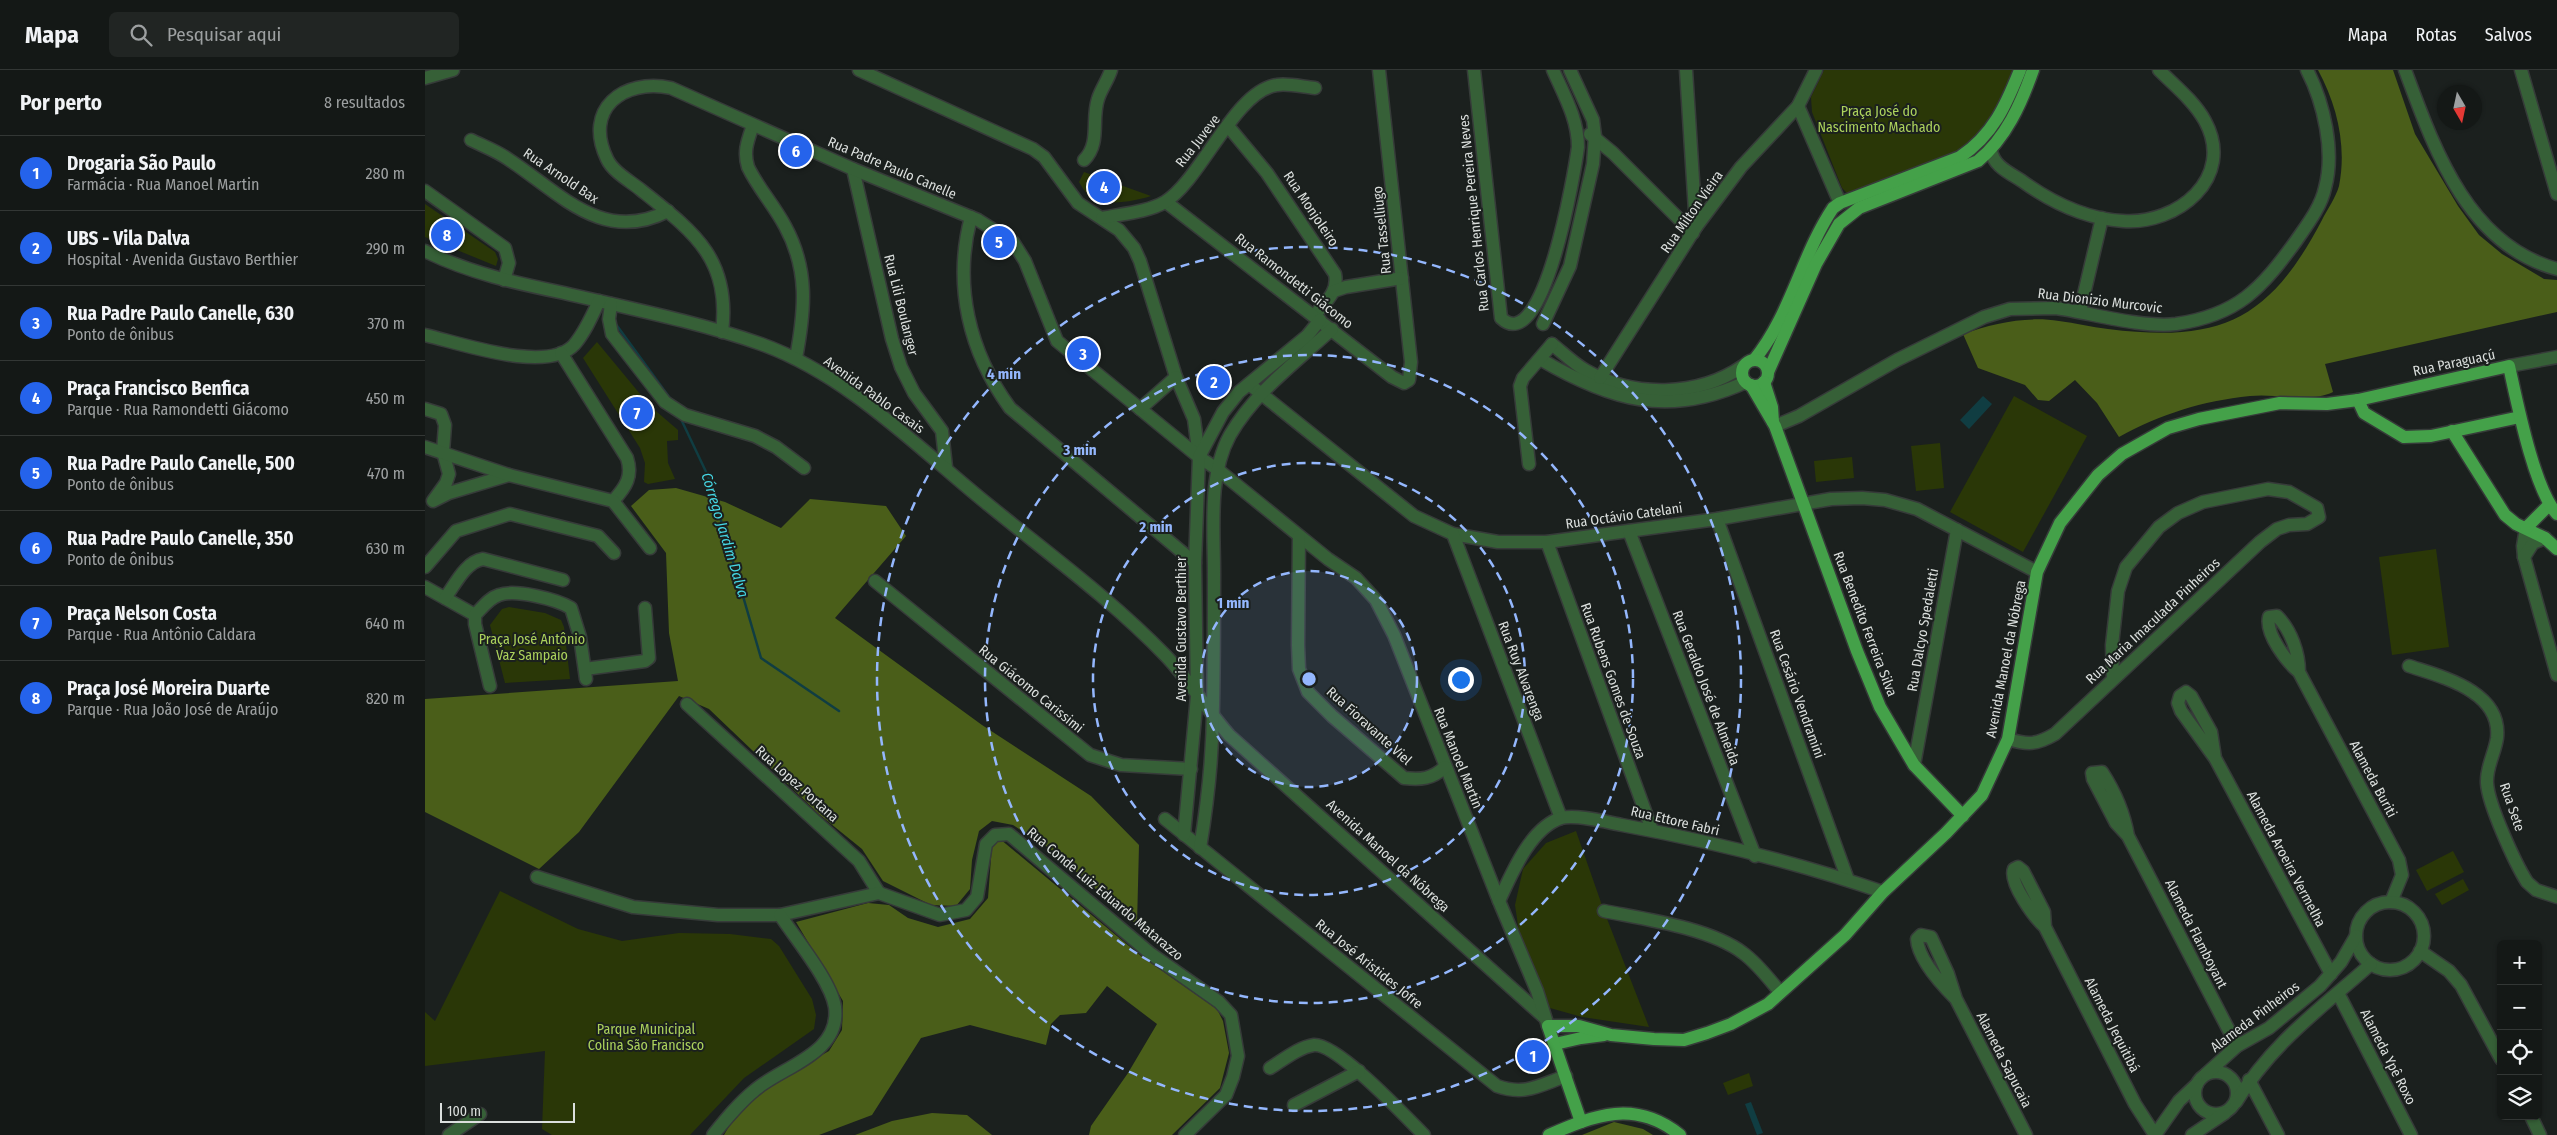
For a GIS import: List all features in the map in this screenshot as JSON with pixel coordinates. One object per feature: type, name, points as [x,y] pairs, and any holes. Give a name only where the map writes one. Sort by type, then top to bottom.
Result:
[{"type":"main road","points":[[1749,363],[1776,330],[1827,218],[1840,203],[1960,157],[1972,149],[1987,135],[2007,105],[2020,70]]},
{"type":"main road","points":[[1748,384],[1766,377],[1816,264],[1839,224],[1859,208],[1978,161],[1991,150],[2010,122],[2033,70]]},
{"type":"main road","points":[[1749,363],[1763,363],[1766,377]]},
{"type":"main road","name":"Rua Benedito Ferreira Silva","points":[[1749,363],[1742,372],[1774,424],[1857,651],[1877,699],[1914,765],[1963,816]]},
{"type":"main road","points":[[2509,366],[2520,417],[2553,510],[2526,528]]},
{"type":"main road","name":"Rua Paraguaçú","points":[[2358,400],[2509,366]]},
{"type":"main road","name":"Rua Benedito Ferreira Silva","points":[[1766,377],[1773,407],[1774,424]]},
{"type":"main road","points":[[2358,400],[2364,413],[2404,437],[2431,436],[2520,417]]},
{"type":"main road","name":"Avenida Manoel da Nóbrega","points":[[1555,1044],[1581,1038],[1611,1035],[1684,1040],[1731,1024],[1768,1004],[1845,935],[1883,892],[1963,816],[1982,795],[2008,739],[2037,572],[2060,523],[2098,474],[2122,454],[2168,428],[2199,419],[2279,403],[2327,404],[2358,400]]},
{"type":"main road","points":[[2453,431],[2499,507],[2510,520],[2545,538],[2557,549]]},
{"type":"main road","name":"Avenida Manoel da Nóbrega","points":[[1546,1022],[1579,1026],[1611,1035]]},
{"type":"main road","name":"Rua Manoel Martin","points":[[1546,1022],[1581,1122]]},
{"type":"main road","points":[[1549,1135],[1598,1115],[1626,1112],[1649,1117],[1680,1135]]},
{"type":"street","points":[[425,78],[453,70]]},
{"type":"street","points":[[859,70],[1033,148],[1044,157],[1078,203],[1119,230],[1134,248],[1140,261],[1176,377],[1194,419],[1199,457]]},
{"type":"street","name":"Rua Tasselliugo","points":[[1379,70],[1411,362],[1411,375],[1409,380],[1404,383]]},
{"type":"street","name":"Rua Carlos Henrique Pereira Neves","points":[[1474,70],[1501,318],[1504,321],[1522,322],[1529,314]]},
{"type":"street","points":[[1553,70],[1578,130],[1578,147],[1555,257],[1529,314],[1543,324],[1552,344],[1570,360],[1600,378],[1644,389],[1675,390],[1719,381],[1749,363]]},
{"type":"street","points":[[1543,324],[1570,266],[1593,164],[1595,136],[1593,120],[1570,70]]},
{"type":"street","points":[[1686,70],[1694,230]]},
{"type":"street","name":"Rua Milton Vieira","points":[[1600,378],[1694,230],[1741,167],[1798,106],[1816,70]]},
{"type":"street","points":[[1991,150],[1995,163],[2057,202],[2102,218],[2124,222],[2153,220],[2183,205],[2203,187],[2209,177],[2213,158],[2206,122],[2196,107],[2159,70]]},
{"type":"street","name":"Rua Dionizio Murcovic","points":[[1774,424],[1799,416],[1957,328],[1990,314],[2010,309],[2039,307],[2080,311],[2161,325],[2177,324],[2216,314],[2234,306],[2251,295],[2265,282],[2305,228],[2325,188],[2328,171],[2325,128],[2320,104],[2307,70]]},
{"type":"street","points":[[2405,70],[2419,112],[2465,202],[2499,238],[2534,262],[2557,269]]},
{"type":"street","points":[[2521,70],[2557,194]]},
{"type":"street","points":[[1084,160],[1090,153],[1095,141],[1098,99],[1107,72]]},
{"type":"street","name":"Rua Padre Paulo Canelle","points":[[722,332],[725,307],[723,287],[716,267],[703,247],[668,211],[618,171],[608,160],[600,129],[603,116],[617,96],[639,86],[655,85],[671,88],[853,169],[971,217],[1013,242],[1025,261],[1057,341],[1199,457],[1217,469]]},
{"type":"street","name":"Rua Juveve","points":[[1102,218],[1153,207],[1166,202],[1186,181],[1228,126],[1262,90],[1277,85],[1315,88]]},
{"type":"street","points":[[1798,106],[1840,203]]},
{"type":"street","points":[[753,125],[746,146],[745,158],[748,167],[785,226],[796,251],[803,282],[804,314],[796,358]]},
{"type":"street","name":"Rua Monjoleiro","points":[[1228,126],[1267,173],[1322,252],[1335,274],[1337,282],[1335,291]]},
{"type":"street","points":[[1578,130],[1595,136],[1694,230]]},
{"type":"street","name":"Rua Arnold Bax","points":[[471,140],[507,158],[571,204],[599,218],[625,223],[639,222],[651,220],[668,211]]},
{"type":"street","name":"Rua Lili Boulanger","points":[[853,169],[892,339],[901,367],[914,394],[942,431],[946,467]]},
{"type":"street","points":[[425,192],[505,248],[509,263],[504,280]]},
{"type":"street","name":"Rua Ramondetti Giácomo","points":[[1166,202],[1332,329],[1391,377],[1404,383]]},
{"type":"street","points":[[971,217],[966,234],[962,278],[965,309],[974,342],[998,392],[1010,408],[1195,563]]},
{"type":"street","points":[[2080,311],[2102,218]]},
{"type":"street","name":"Avenida Pablo Casais","points":[[425,251],[447,262],[504,280],[722,332],[796,358],[841,386],[946,467],[1131,621],[1179,670],[1197,696]]},
{"type":"street","points":[[1317,318],[1335,291],[1346,287],[1402,278]]},
{"type":"street","points":[[425,335],[524,358],[545,358],[561,354],[573,346],[605,303]]},
{"type":"street","points":[[605,303],[612,334],[665,402],[685,415],[755,436],[776,447],[804,468]]},
{"type":"street","name":"Avenida Gustavo Berthier","points":[[1184,835],[1197,696],[1195,667],[1195,563],[1199,457],[1223,412],[1249,384],[1307,336],[1317,318]]},
{"type":"street","points":[[1201,848],[1210,792],[1213,716],[1214,510],[1217,469],[1229,436],[1260,394],[1332,329]]},
{"type":"street","points":[[1529,464],[1520,386],[1523,378],[1552,344]]},
{"type":"street","points":[[561,354],[627,458],[630,477],[623,491],[613,501]]},
{"type":"street","name":"Rua Paraguaçú","points":[[2509,366],[2557,357]]},
{"type":"street","points":[[1540,359],[1561,371],[1608,392],[1652,402],[1678,402],[1705,397],[1748,384]]},
{"type":"street","points":[[1561,371],[1570,360]]},
{"type":"street","points":[[1140,409],[1176,377]]},
{"type":"street","name":"Rua Octávio Catelani","points":[[1249,384],[1414,516],[1453,534],[1498,542],[1547,542],[1717,519],[1831,499],[1885,500],[1917,509],[2037,572]]},
{"type":"street","points":[[425,409],[441,414],[444,420],[443,452],[449,474],[446,483],[429,505]]},
{"type":"street","points":[[425,447],[509,475],[613,501],[650,548]]},
{"type":"street","name":"Rua Manoel Martin","points":[[1217,469],[1299,536],[1356,578],[1376,600],[1394,635],[1499,902],[1541,1001],[1546,1022]]},
{"type":"street","points":[[429,505],[449,493],[509,475]]},
{"type":"street","name":"Rua Maria Imaculada Pinheiros","points":[[2008,739],[2022,743],[2039,743],[2055,734],[2261,542],[2277,529],[2289,525],[2307,524],[2319,517],[2317,508],[2289,492],[2268,489],[2203,502],[2178,512],[2159,527],[2126,568],[2118,591],[2112,645],[2113,679]]},
{"type":"street","points":[[425,568],[456,531],[510,514],[598,536],[614,553]]},
{"type":"street","name":"Rua Cesário Vendramini","points":[[1717,519],[1848,880]]},
{"type":"street","points":[[2526,528],[2523,542],[2524,557],[2557,674]]},
{"type":"street","name":"Rua Dalcyo Spedaletti","points":[[1914,765],[1957,530]]},
{"type":"street","name":"Rua Geraldo José de Almeida","points":[[1629,531],[1755,856]]},
{"type":"street","name":"Rua Ruy Alvarenga","points":[[1453,534],[1561,818]]},
{"type":"street","name":"Rua Fioravante Viel","points":[[1299,536],[1299,669],[1308,692],[1332,716],[1403,778],[1418,780],[1435,776],[1445,767]]},
{"type":"street","points":[[2524,557],[2531,545],[2545,538]]},
{"type":"street","name":"Rua Rubens Gomes de Souza","points":[[1547,542],[1652,830]]},
{"type":"street","points":[[445,598],[475,560],[483,559],[563,580]]},
{"type":"street","name":"Rua Giácomo Carissimi","points":[[875,581],[1090,755],[1121,765],[1191,769]]},
{"type":"street","points":[[425,587],[475,615]]},
{"type":"street","points":[[491,686],[475,624],[475,615],[493,597],[509,592],[554,599],[571,608],[577,621],[585,674],[645,661],[649,658],[645,608]]},
{"type":"street","name":"Rua Sete","points":[[2409,666],[2461,684],[2482,700],[2490,710],[2495,722],[2497,737],[2487,783],[2494,808],[2527,882],[2536,890],[2557,897]]},
{"type":"street","points":[[1179,670],[1195,667]]},
{"type":"street","name":"Alameda Buriti","points":[[2299,672],[2399,860],[2402,874],[2391,902]]},
{"type":"street","name":"Avenida Manoel da Nóbrega","points":[[1197,696],[1229,735],[1501,976],[1512,990],[1546,1022]]},
{"type":"street","name":"Rua Lopez Portana","points":[[687,704],[859,862],[879,893]]},
{"type":"street","name":"Alameda Aroeira Vermelha","points":[[2215,758],[2331,974]]},
{"type":"street","points":[[1499,902],[1513,870],[1534,839],[1539,833],[1561,818]]},
{"type":"street","name":"Rua Ettore Fabri","points":[[1561,818],[1589,818],[1652,830],[1848,880],[1883,892]]},
{"type":"street","name":"Rua José Aristides Jofre","points":[[1165,819],[1497,1086],[1512,1091],[1527,1090],[1566,1076]]},
{"type":"street","name":"Rua Conde Luiz Eduardo Matarazzo","points":[[879,893],[940,915],[966,910],[977,897],[986,844],[995,835],[1004,833],[1014,837],[1151,954],[1219,1002],[1231,1016],[1238,1056],[1233,1077],[1226,1095],[1185,1135]]},
{"type":"street","name":"Alameda Flamboyant","points":[[2129,836],[2237,1046]]},
{"type":"street","points":[[537,877],[633,907],[718,916],[780,915],[879,893]]},
{"type":"street","points":[[2391,902],[2412,910],[2419,919],[2423,935],[2420,951],[2414,960],[2399,968],[2381,969],[2363,957],[2356,936],[2363,916],[2381,904],[2391,902]]},
{"type":"street","points":[[1604,911],[1725,942],[1744,954],[1781,992]]},
{"type":"street","points":[[713,1135],[755,1090],[822,1048],[830,1037],[835,1007],[829,992],[821,974],[780,915]]},
{"type":"street","name":"Alameda Jequitibá","points":[[2045,927],[2135,1104],[2155,1135]]},
{"type":"street","name":"Alameda Pinheiros","points":[[2206,1074],[2237,1046],[2269,1028],[2311,994],[2341,962],[2356,936]]},
{"type":"street","points":[[2420,951],[2449,971],[2461,984],[2497,1052]]},
{"type":"street","points":[[2192,1135],[2226,1112],[2236,1102],[2249,1080],[2279,1044],[2371,964]]},
{"type":"street","points":[[1501,976],[1509,981],[1520,981],[1527,967]]},
{"type":"street","name":"Alameda Ypê Roxo","points":[[2338,993],[2411,1135]]},
{"type":"street","name":"Alameda Sapucaia","points":[[1956,999],[2026,1135]]},
{"type":"street","points":[[1270,1068],[1306,1047],[1316,1045],[1324,1047],[1359,1071],[1424,1135]]},
{"type":"street","points":[[1294,1105],[1359,1071]]},
{"type":"street","points":[[2155,1135],[2179,1101],[2206,1074],[2219,1071],[2231,1077],[2237,1088],[2236,1102]]},
{"type":"street","points":[[2249,1080],[2279,1135]]},
{"type":"street","points":[[2197,1084],[2196,1099],[2205,1110],[2219,1114],[2226,1112]]},
{"type":"street","points":[[449,1135],[480,1114]]},
{"type":"street","points":[[2533,1120],[2540,1135]]},
{"type":"green space","name":"Praça José do Nascimento Machado","points":[[1824,70],[2015,70],[1994,121],[1955,155],[1850,196],[1842,188],[1812,112],[1811,97]]},
{"type":"green space","points":[[2318,70],[2393,70],[2415,134],[2458,206],[2479,235],[2502,254],[2544,279],[2557,280],[2557,312],[2325,364],[2333,392],[2324,395],[2304,397],[2260,395],[2215,401],[2166,415],[2119,437],[2097,403],[2075,380],[2049,401],[2038,400],[2025,385],[1978,368],[1963,334],[1998,324],[2035,319],[2108,329],[2181,332],[2211,327],[2237,318],[2261,303],[2282,282],[2302,254],[2336,195],[2339,186],[2342,156],[2339,126],[2325,83]]},
{"type":"green space","points":[[1084,172],[1151,196],[1121,202],[1097,200],[1087,194],[1079,182]]},
{"type":"green space","points":[[425,204],[495,252],[498,259],[496,266],[425,237]]},
{"type":"green space","points":[[597,342],[650,406],[678,430],[678,440],[667,441],[668,463],[675,479],[648,484],[644,482],[645,463],[640,448],[583,358]]},
{"type":"green space","points":[[2014,396],[2087,436],[2023,552],[1950,512]]},
{"type":"green space","points":[[1940,443],[1944,488],[1916,491],[1911,446]]},
{"type":"green space","points":[[1852,457],[1854,478],[1816,482],[1814,461]]},
{"type":"green space","points":[[676,488],[725,502],[781,528],[810,499],[886,506],[906,536],[835,618],[982,725],[1091,796],[1139,845],[1137,925],[1050,849],[1013,825],[992,821],[979,831],[972,860],[970,889],[956,906],[931,905],[883,881],[862,849],[820,815],[709,709],[679,696],[579,832],[539,869],[425,812],[425,699],[678,681],[669,633],[666,553],[631,506],[649,490]]},
{"type":"green space","points":[[2436,549],[2449,647],[2392,655],[2379,557]]},
{"type":"green space","name":"Praça José Antônio Vaz Sampaio","points":[[509,607],[545,613],[561,620],[564,627],[570,679],[505,683],[490,625],[502,609]]},
{"type":"green space","points":[[1576,831],[1604,911],[1649,1027],[1582,1017],[1550,1008],[1519,932],[1515,905],[1523,869],[1546,843]]},
{"type":"green space","points":[[1000,839],[1141,956],[1217,1009],[1223,1021],[1229,1053],[1220,1088],[1172,1135],[1089,1135],[1091,1126],[1128,1073],[1157,1024],[1107,986],[1086,1013],[1060,1015],[1051,1024],[1046,1045],[970,1025],[921,1038],[872,1115],[819,1135],[724,1135],[732,1121],[767,1086],[829,1051],[842,1030],[843,1001],[796,922],[868,903],[889,905],[908,918],[938,927],[970,919],[988,898],[992,845]]},
{"type":"green space","points":[[2453,851],[2464,872],[2427,891],[2416,870]]},
{"type":"green space","points":[[2463,879],[2469,890],[2442,905],[2435,894]]},
{"type":"green space","name":"Parque Municipal Colina São Francisco","points":[[500,891],[578,929],[622,941],[679,933],[730,934],[771,939],[779,946],[812,999],[816,1015],[814,1029],[744,1078],[690,1135],[552,1135],[542,1129],[545,1051],[425,1066],[425,1012],[435,1021]]},
{"type":"green space","points":[[1749,1073],[1753,1086],[1728,1095],[1723,1083]]},
{"type":"green space","points":[[932,1113],[967,1115],[992,1135],[855,1135],[892,1121]]},
{"type":"green space","points":[[1614,1122],[1643,1129],[1653,1135],[1582,1135]]},
{"type":"water","points":[[1983,396],[1992,404],[1969,429],[1960,420]]},
{"type":"water","points":[[1751,1102],[1763,1133],[1757,1135],[1745,1104]]},
{"type":"waterway","name":"Córrego Jardim Dalva","points":[[615,323],[672,401]]},
{"type":"waterway","name":"Córrego Jardim Dalva","points":[[680,417],[708,476],[761,658],[839,711]]},
{"type":"place","name":"Rua Padre Paulo Canelle, 350","points":[[796,151]]},
{"type":"place","name":"Praça Francisco Benfica","points":[[1104,187]]},
{"type":"place","name":"Praça José Moreira Duarte","points":[[447,235]]},
{"type":"place","name":"Rua Padre Paulo Canelle, 500","points":[[999,242]]},
{"type":"place","name":"Rua Padre Paulo Canelle, 630","points":[[1083,354]]},
{"type":"place","name":"UBS - Vila Dalva","points":[[1214,382]]},
{"type":"place","name":"Praça Nelson Costa","points":[[637,413]]},
{"type":"place","name":"Drogaria São Paulo","points":[[1533,1056]]}]
